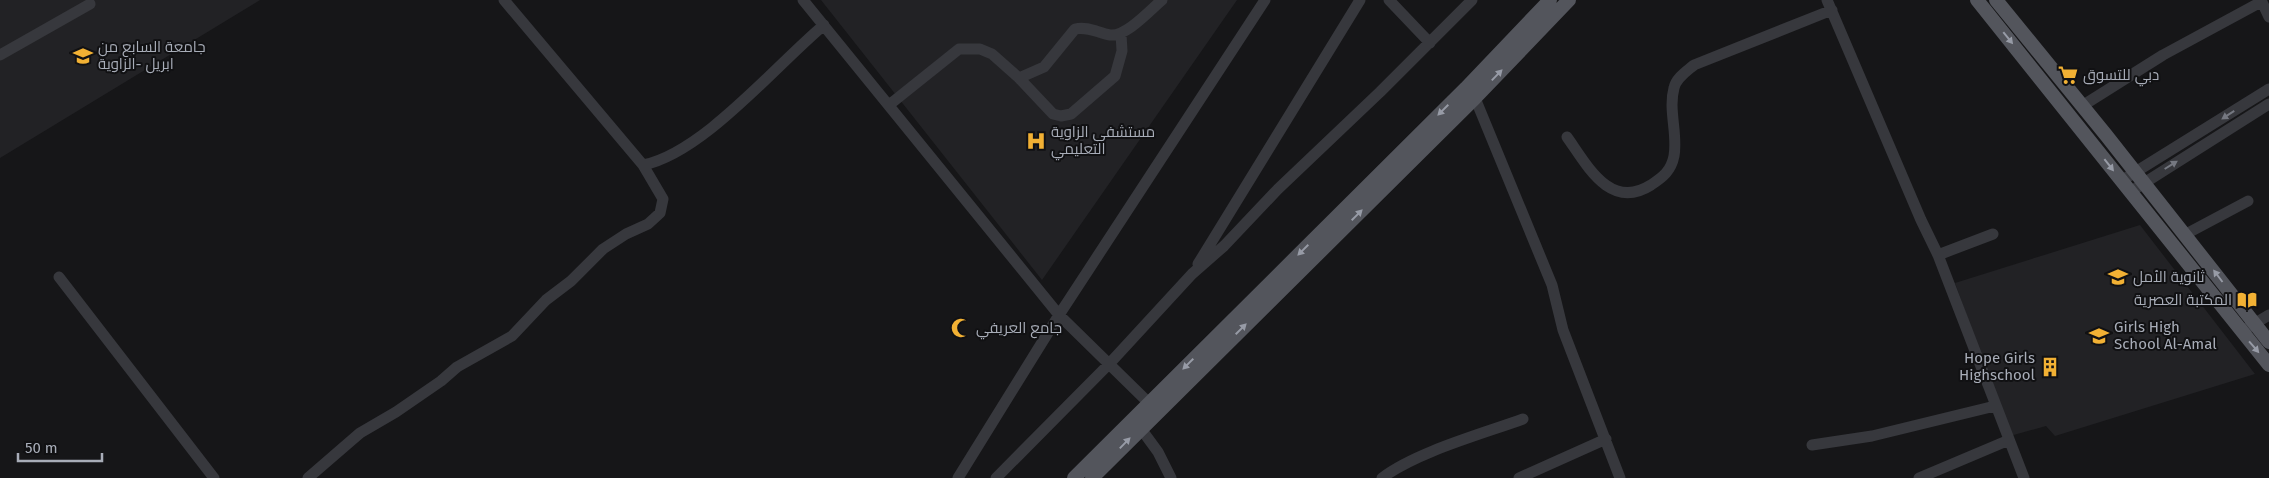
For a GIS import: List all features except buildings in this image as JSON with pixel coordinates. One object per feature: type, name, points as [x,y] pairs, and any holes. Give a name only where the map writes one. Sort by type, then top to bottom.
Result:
[{"type":"main road","points":[[1470,93],[1550,0]]},
{"type":"main road","points":[[1074,478],[1137,423],[1470,93],[1569,0]]},
{"type":"main road","points":[[1977,0],[2269,365]]},
{"type":"main road","points":[[1996,0],[2186,234],[2269,342]]},
{"type":"main road","points":[[1092,478],[1137,423]]},
{"type":"street","points":[[308,478],[360,432],[396,412],[441,382],[457,367],[512,336],[546,300],[570,281],[603,249],[626,234],[648,224],[660,213],[663,199],[643,166],[504,0]]},
{"type":"street","points":[[803,0],[1059,315],[1153,407]]},
{"type":"street","points":[[1020,78],[1044,67],[1075,29],[1092,29],[1111,35],[1121,34],[1162,0]]},
{"type":"street","points":[[958,478],[1059,315],[1265,0]]},
{"type":"street","points":[[1192,274],[1360,0]]},
{"type":"street","points":[[1389,0],[1430,43]]},
{"type":"street","points":[[996,478],[1110,363],[1192,274],[1224,246],[1278,189],[1472,0]]},
{"type":"street","points":[[2082,106],[2163,55],[2261,1],[2269,16]]},
{"type":"street","points":[[0,55],[90,4]]},
{"type":"street","points":[[1567,137],[1598,180],[1618,193],[1643,190],[1667,174],[1674,158],[1676,137],[1673,108],[1674,87],[1683,74],[1694,65],[1830,5],[1921,220],[1938,255],[2024,478]]},
{"type":"street","points":[[643,166],[657,163],[682,151],[744,99],[824,25]]},
{"type":"street","points":[[889,106],[959,49],[980,48],[992,54],[1020,78],[1053,114],[1061,116],[1071,114],[1115,76],[1122,51],[1121,34]]},
{"type":"street","points":[[2125,186],[2269,89]]},
{"type":"street","points":[[1470,93],[1552,286],[1563,330],[1620,478]]},
{"type":"street","points":[[2139,177],[2269,104]]},
{"type":"street","points":[[2186,234],[2248,201]]},
{"type":"street","points":[[1938,255],[1992,234]]},
{"type":"street","points":[[59,278],[214,478]]},
{"type":"street","points":[[2241,332],[2269,315]]},
{"type":"street","points":[[1812,445],[1872,436],[1996,406]]},
{"type":"street","points":[[1382,478],[1392,470],[1418,458],[1523,419]]},
{"type":"street","points":[[1137,423],[1158,452],[1171,478]]},
{"type":"street","points":[[1519,478],[1606,439]]},
{"type":"street","points":[[1918,478],[2009,440]]},
{"type":"shaded area","name":"جامعة السابع من ابريل -الزاوية","points":[[0,0],[260,0],[0,158]]},
{"type":"shaded area","name":"مستشفى الزاوية التعليمي","points":[[821,0],[1237,0],[1042,280]]},
{"type":"shaded area","name":"Girls High School Al-Amal","points":[[2140,225],[2255,374],[2055,436],[2046,426],[2010,436],[1955,283]]},
{"type":"place","name":"جامعة السابع من ابريل -الزاوية","points":[[83,56]]},
{"type":"place","name":"دبي للتسوق","points":[[2068,75]]},
{"type":"place","name":"مستشفى الزاوية التعليمي","points":[[1036,141]]},
{"type":"place","name":"ثانوية الأمل","points":[[2118,277]]},
{"type":"place","name":"المكتبة العصرية","points":[[2247,300]]},
{"type":"place","name":"جامع العريفي","points":[[961,328]]},
{"type":"place","name":"Girls High School Al-Amal","points":[[2099,336]]},
{"type":"place","name":"Hope Girls Highschool","points":[[2050,367]]}]
